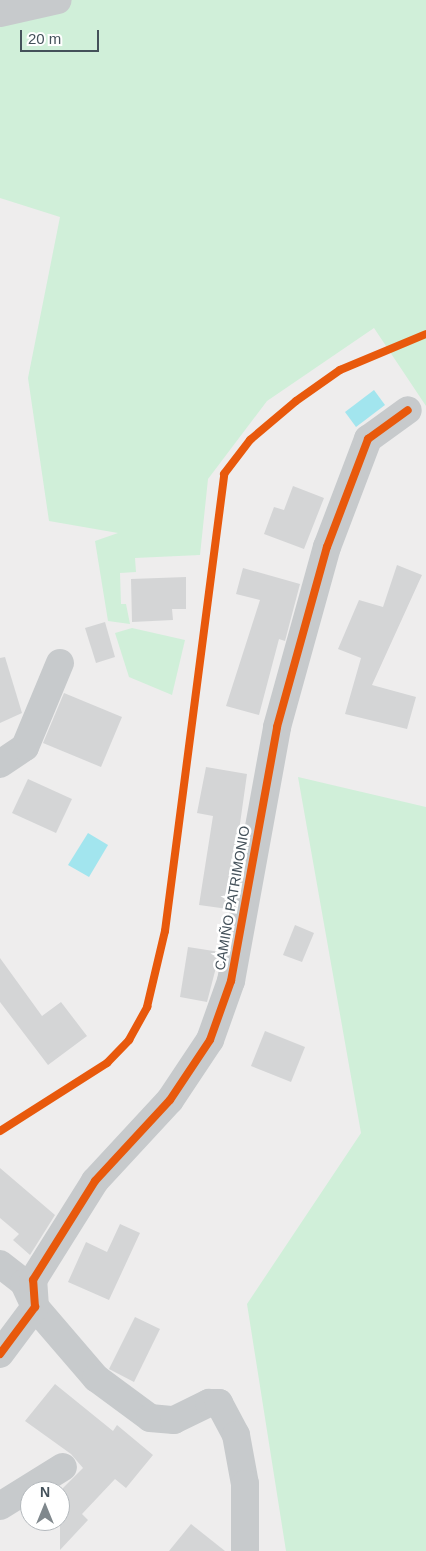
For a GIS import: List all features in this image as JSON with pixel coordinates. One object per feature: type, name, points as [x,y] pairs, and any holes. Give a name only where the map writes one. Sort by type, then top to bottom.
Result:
[{"type":"street","points":[[0,12],[58,0]]},
{"type":"street","name":"CAMIÑO PATRIMONIO","points":[[34,1307],[33,1280],[94,1181],[170,1100],[210,1040],[231,981],[276,727],[326,547],[368,439],[408,410]]},
{"type":"street","points":[[0,764],[25,747],[60,663]]},
{"type":"street","points":[[0,1264],[24,1283],[34,1307],[96,1378],[150,1418],[174,1420],[209,1403],[219,1403],[236,1435],[245,1484],[245,1551]]},
{"type":"street","points":[[0,1354],[34,1307]]},
{"type":"street","points":[[0,1506],[63,1467]]},
{"type":"green space","points":[[0,0],[426,0],[426,406],[374,328],[267,401],[208,479],[200,555],[135,558],[136,572],[120,573],[121,604],[126,604],[130,624],[108,621],[95,541],[118,533],[49,521],[28,378],[60,217],[0,198]]},
{"type":"green space","points":[[132,628],[185,640],[172,695],[129,677],[115,633]]},
{"type":"green space","points":[[298,777],[426,807],[426,1551],[286,1551],[247,1304],[361,1133]]},
{"type":"water","points":[[374,390],[385,405],[356,427],[345,412]]},
{"type":"water","points":[[88,833],[108,845],[89,877],[68,865]]},
{"type":"building","points":[[293,486],[324,498],[304,549],[264,534],[274,507],[284,510]]},
{"type":"building","points":[[397,565],[422,575],[372,685],[416,697],[407,729],[345,714],[361,658],[338,649],[359,600],[383,607]]},
{"type":"building","points":[[243,568],[300,584],[285,641],[279,639],[259,715],[226,706],[260,600],[236,594]]},
{"type":"building","points":[[186,577],[186,609],[172,609],[173,620],[132,622],[131,579]]},
{"type":"building","points":[[105,622],[115,657],[96,663],[85,628]]},
{"type":"building","points":[[5,657],[22,713],[0,723],[0,658]]},
{"type":"building","points":[[64,693],[122,717],[101,767],[43,743]]},
{"type":"building","points":[[206,767],[247,774],[228,909],[199,905],[213,816],[197,813]]},
{"type":"building","points":[[28,779],[72,799],[56,833],[12,813]]},
{"type":"building","points":[[295,925],[314,933],[302,962],[283,955]]},
{"type":"building","points":[[188,947],[220,952],[207,1002],[180,997]]},
{"type":"building","points":[[0,958],[42,1016],[61,1002],[87,1036],[48,1065],[0,1002]]},
{"type":"building","points":[[265,1031],[305,1047],[291,1082],[251,1066]]},
{"type":"building","points":[[0,1168],[55,1215],[30,1255],[13,1240],[19,1234],[0,1218]]},
{"type":"building","points":[[120,1224],[140,1233],[109,1300],[68,1282],[86,1242],[107,1252]]},
{"type":"building","points":[[135,1317],[160,1329],[134,1382],[109,1369]]},
{"type":"building","points":[[55,1384],[113,1431],[117,1425],[153,1455],[126,1488],[115,1479],[82,1514],[88,1520],[60,1550],[60,1531],[70,1531],[70,1481],[83,1468],[71,1454],[25,1421]]},
{"type":"building","points":[[191,1524],[225,1551],[169,1551]]},
{"type":"cycle path","points":[[0,1131],[107,1063],[129,1040],[147,1007],[165,931],[224,474],[250,440],[296,401],[340,370],[426,334]]},
{"type":"cycle path","points":[[0,1354],[35,1307],[33,1280],[95,1181],[170,1100],[210,1040],[231,981],[277,727],[327,547],[368,439],[408,410]]}]
